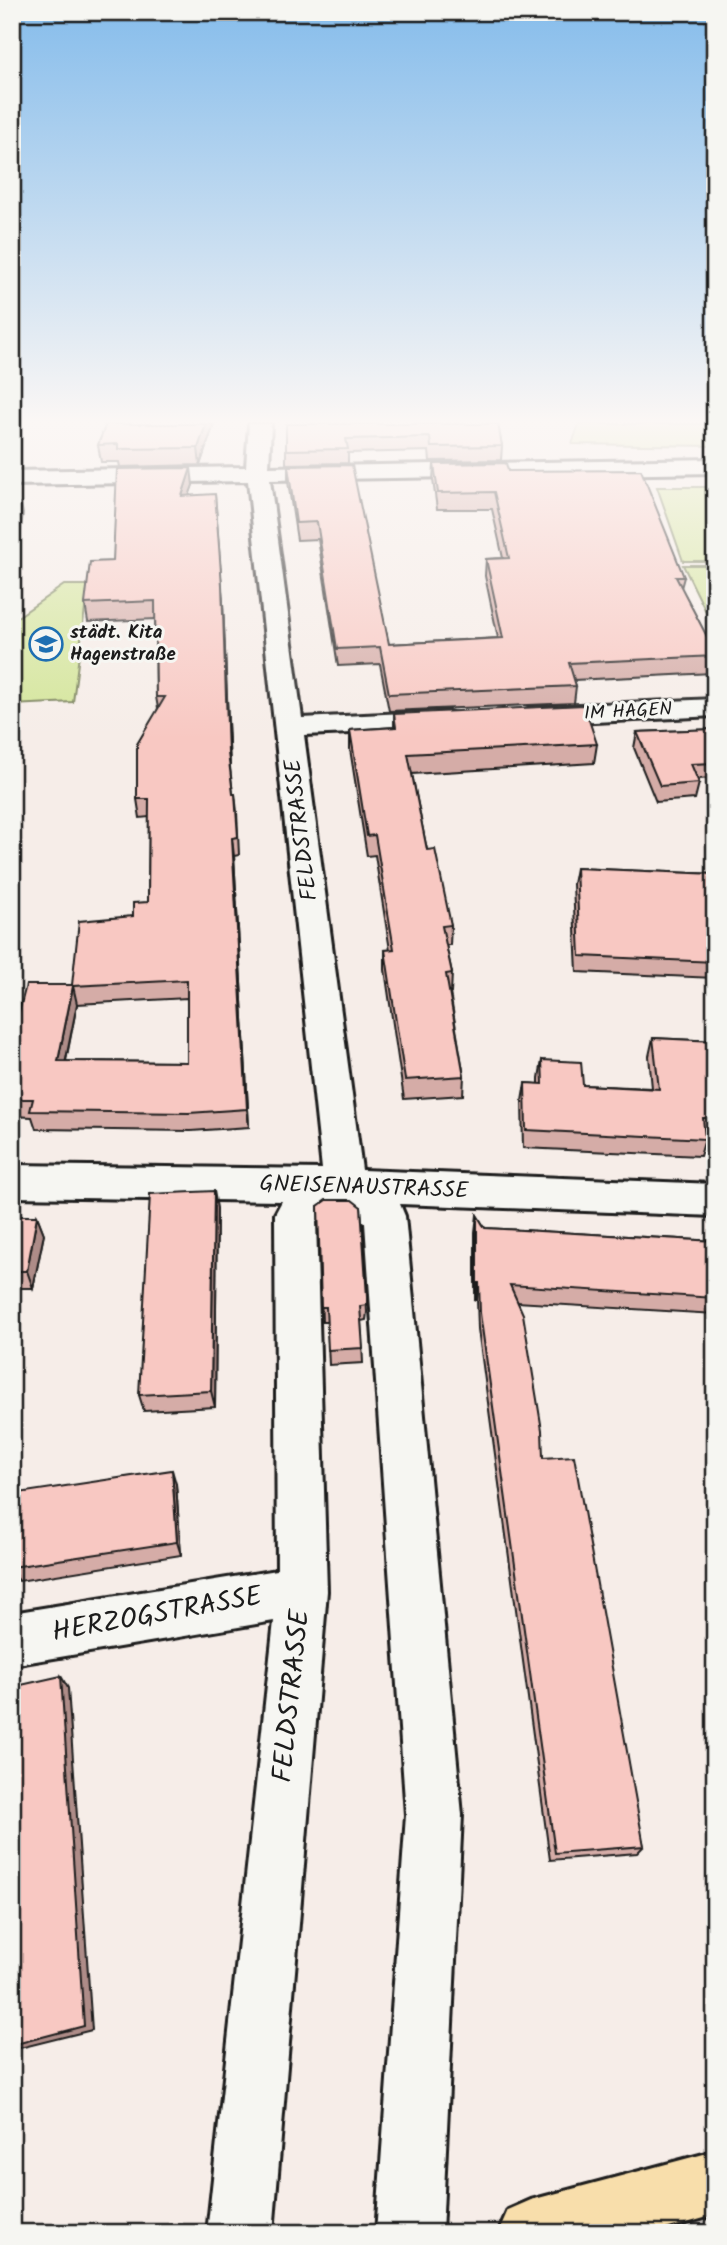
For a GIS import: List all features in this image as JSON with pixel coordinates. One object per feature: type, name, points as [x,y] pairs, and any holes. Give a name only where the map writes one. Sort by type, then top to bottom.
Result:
[{"type":"main road","points":[[530,2233],[715,2183]]},
{"type":"street","name":"FELDSTRASSE","points":[[240,2233],[302,1591],[295,1214],[317,1196],[344,1186],[265,529]]},
{"type":"street","name":"IM HAGEN","points":[[513,717],[715,707]]},
{"type":"street","points":[[290,727],[471,719]]},
{"type":"street","name":"GNEISENAUSTRASSE","points":[[12,1181],[344,1186],[715,1200]]},
{"type":"street","points":[[344,1186],[366,1199],[385,1216],[433,1815],[409,2233]]},
{"type":"street","name":"HERZOGSTRASSE","points":[[12,1639],[302,1591]]},
{"type":"green space","points":[[672,529],[715,529],[715,561],[683,561]]},
{"type":"green space","points":[[683,565],[715,565],[715,630]]},
{"type":"green space","points":[[64,585],[88,585],[73,702],[12,705],[12,617],[19,616]]},
{"type":"building","points":[[12,529],[17,529],[12,558]]},
{"type":"building","points":[[114,529],[218,529],[228,753],[235,794],[238,837],[232,838],[247,1109],[189,1113],[30,1111],[33,1099],[12,1099],[12,1039],[26,985],[72,985],[79,921],[133,916],[133,903],[148,902],[149,799],[137,799],[137,744],[165,697],[156,697],[155,601],[85,604],[90,562],[113,561]],"holes":[[[187,980],[187,1062],[58,1061],[73,986]]]},
{"type":"building","points":[[318,529],[365,529],[389,644],[503,638],[486,559],[509,558],[502,529],[665,529],[684,577],[676,577],[715,656],[569,663],[576,686],[389,694],[380,647],[337,649]]},
{"type":"building","points":[[584,705],[597,744],[408,754],[427,850],[435,849],[451,925],[442,926],[452,973],[446,974],[464,1076],[405,1080],[385,950],[394,949],[375,835],[367,836],[350,730],[396,727],[394,714]]},
{"type":"building","points":[[715,729],[715,763],[691,764],[699,783],[660,786],[637,732]]},
{"type":"building","points":[[576,868],[715,874],[715,962],[580,956]]},
{"type":"building","points":[[653,1038],[715,1041],[715,1118],[703,1118],[705,1139],[526,1130],[525,1083],[543,1084],[542,1060],[581,1062],[583,1085],[659,1089]]},
{"type":"building","points":[[214,1191],[211,1391],[139,1395],[150,1194]]},
{"type":"building","points":[[326,1200],[352,1200],[361,1207],[367,1297],[367,1305],[360,1306],[363,1348],[328,1350],[326,1307],[321,1307],[318,1206]]},
{"type":"building","points":[[477,1215],[485,1228],[715,1241],[715,1298],[510,1285],[523,1314],[542,1430],[543,1458],[574,1456],[644,1846],[555,1853],[480,1313]]},
{"type":"building","points":[[12,1216],[37,1216],[27,1271],[12,1271]]},
{"type":"building","points":[[172,1470],[177,1542],[12,1567],[12,1494]]},
{"type":"building","points":[[61,1676],[84,2026],[12,2045],[12,1687]]},
{"type":"place","name":"städt. Kita Hagenstraße","points":[[46,644]]}]
